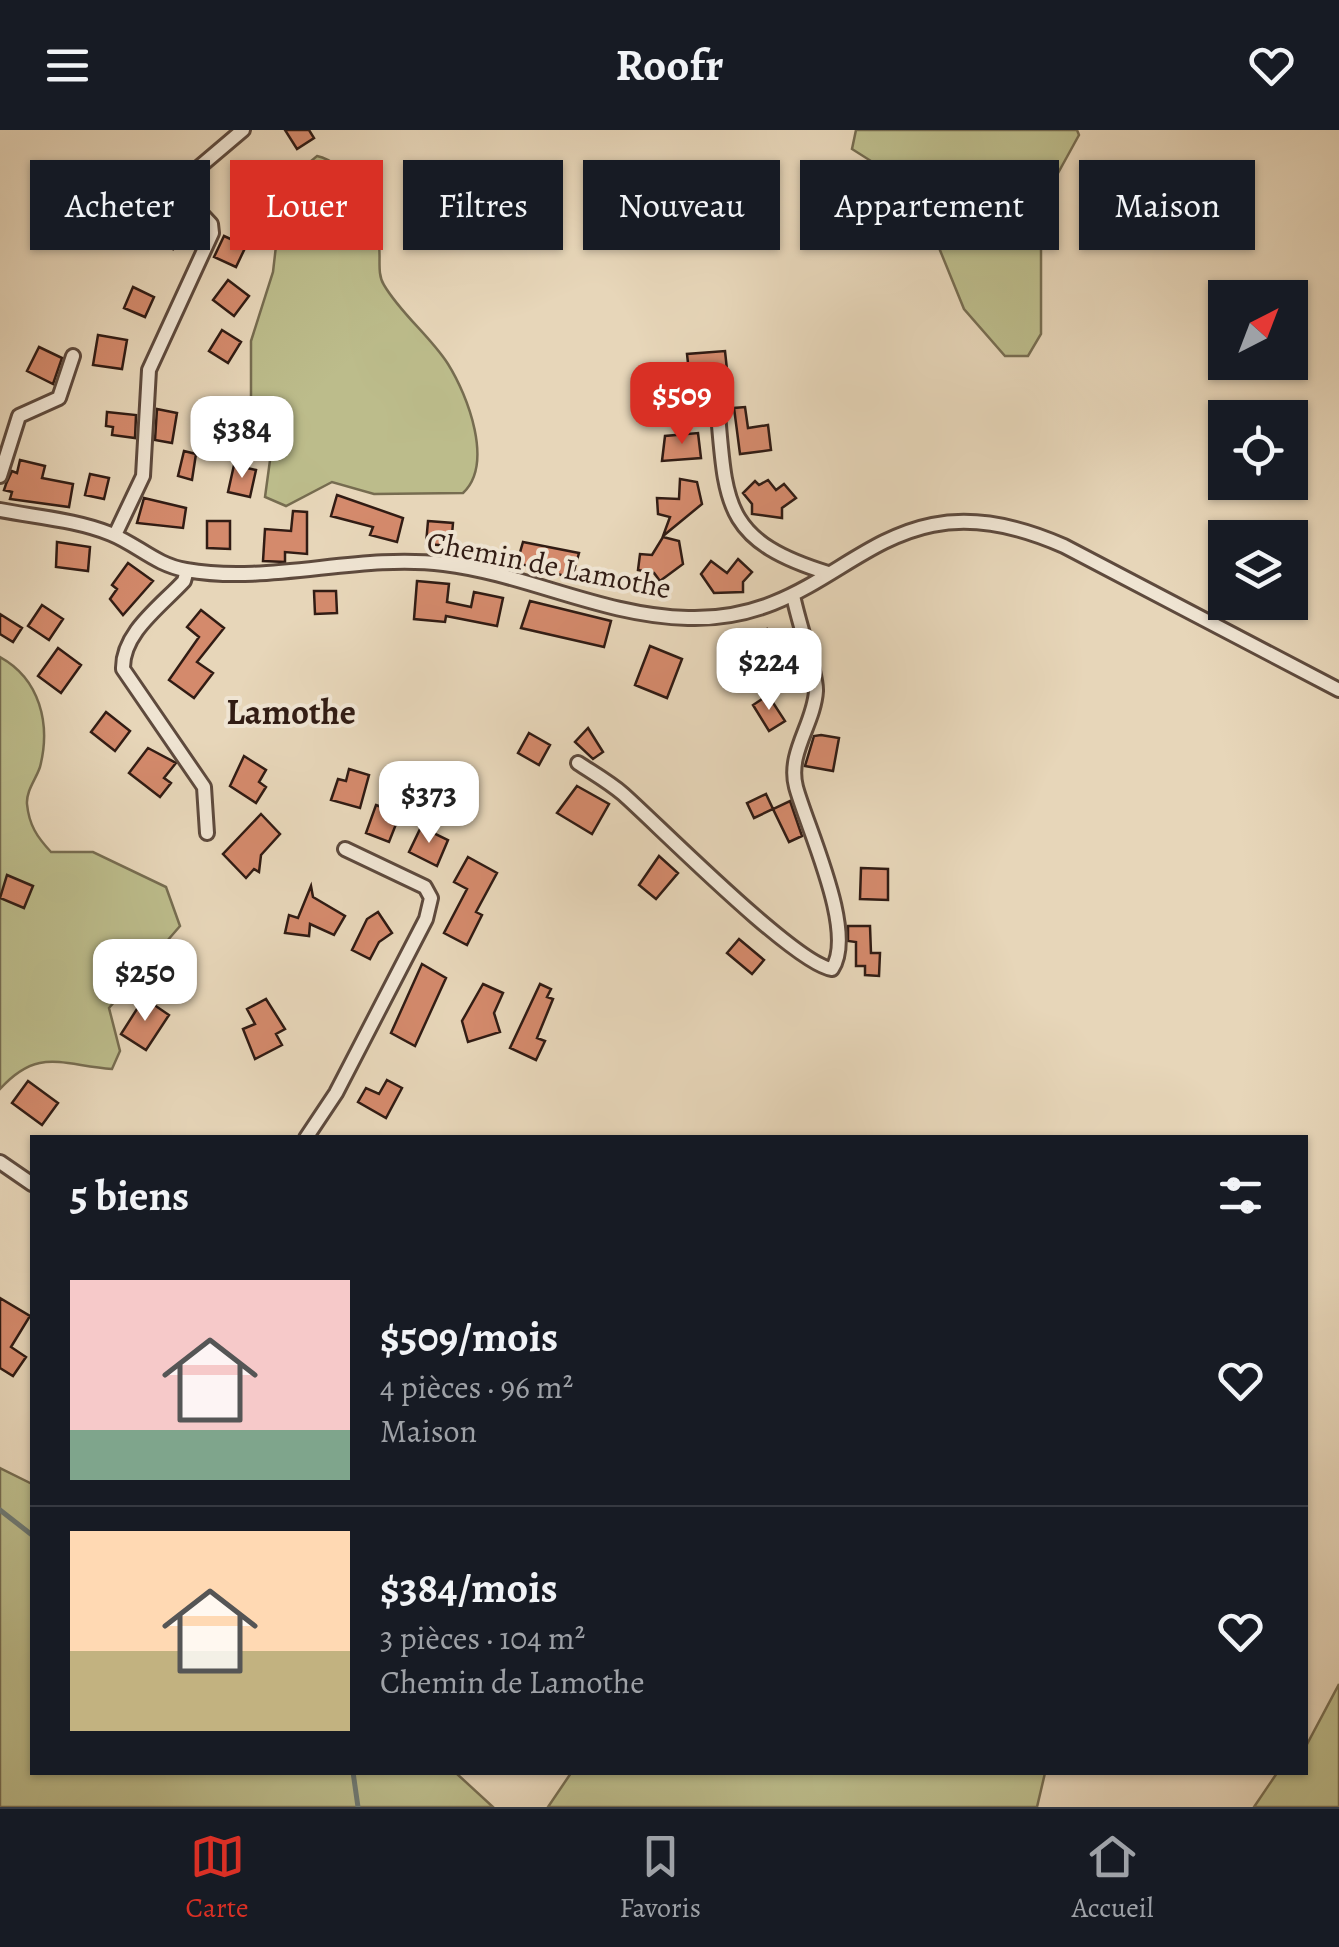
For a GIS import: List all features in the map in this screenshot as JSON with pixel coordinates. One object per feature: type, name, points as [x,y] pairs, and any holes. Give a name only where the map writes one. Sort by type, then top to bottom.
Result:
[{"type":"street","points":[[115,535],[144,476],[149,370],[212,234],[212,224],[185,196],[184,180],[243,130]]},
{"type":"street","points":[[0,476],[19,416],[59,398],[73,356]]},
{"type":"street","points":[[717,402],[723,475],[732,513],[760,546],[828,573]]},
{"type":"street","name":"Chemin de Lamothe","points":[[0,510],[115,535],[164,564],[187,570],[263,574],[444,564],[603,606],[688,618],[746,614],[794,595],[869,547],[930,523],[960,520],[1026,529],[1339,690]]},
{"type":"street","points":[[187,570],[184,581],[132,636],[123,652],[124,669],[204,787],[207,833]]},
{"type":"street","points":[[578,763],[619,790],[677,847],[786,940],[816,963],[832,969],[838,932],[829,876],[792,768],[816,685],[800,636],[794,595]]},
{"type":"street","points":[[308,1135],[336,1093],[426,919],[431,898],[424,887],[346,849]]},
{"type":"street","points":[[0,1162],[30,1183]]},
{"type":"green space","points":[[856,130],[1077,130],[1079,135],[1059,171],[1059,160],[869,160],[852,149]]},
{"type":"green space","points":[[276,250],[380,250],[384,285],[441,354],[470,411],[477,465],[463,493],[374,494],[332,482],[286,506],[265,497],[271,453],[251,410],[251,341],[273,272]]},
{"type":"green space","points":[[940,250],[1041,250],[1041,334],[1028,356],[1005,356],[964,309]]},
{"type":"green space","points":[[0,657],[25,677],[43,719],[40,767],[27,799],[38,836],[51,852],[93,852],[166,887],[180,926],[109,1008],[120,1051],[112,1069],[64,1062],[39,1063],[14,1076],[0,1089]]},
{"type":"green space","points":[[0,1468],[30,1483],[30,1775],[458,1775],[493,1807],[0,1807]]},
{"type":"green space","points":[[1339,1684],[1339,1807],[1254,1807],[1276,1775],[1308,1775],[1308,1742]]},
{"type":"green space","points":[[569,1775],[1045,1775],[1037,1807],[548,1807]]},
{"type":"building","points":[[285,130],[309,130],[314,138],[297,149]]},
{"type":"building","points":[[224,236],[230,239],[230,250],[244,250],[236,267],[214,257]]},
{"type":"building","points":[[228,280],[249,296],[234,316],[213,300]]},
{"type":"building","points":[[133,287],[154,297],[145,317],[124,308]]},
{"type":"building","points":[[222,330],[241,342],[228,363],[209,351]]},
{"type":"building","points":[[98,335],[127,340],[122,369],[93,365]]},
{"type":"building","points":[[39,347],[62,358],[53,384],[27,371]]},
{"type":"building","points":[[725,351],[728,379],[690,382],[687,354]]},
{"type":"building","points":[[745,407],[748,428],[768,425],[771,450],[740,454],[734,408]]},
{"type":"building","points":[[157,409],[177,413],[172,443],[155,440]]},
{"type":"building","points":[[107,412],[136,415],[135,438],[112,435],[113,427],[106,426]]},
{"type":"building","points":[[698,433],[701,458],[662,461],[665,436]]},
{"type":"building","points":[[184,451],[196,454],[192,480],[178,476]]},
{"type":"building","points":[[20,460],[45,466],[42,478],[73,484],[69,507],[10,499],[12,492],[4,490],[12,471],[17,473]]},
{"type":"building","points":[[234,465],[256,470],[250,497],[228,492]]},
{"type":"building","points":[[90,474],[109,478],[104,499],[85,495]]},
{"type":"building","points":[[680,479],[697,482],[702,504],[663,536],[670,517],[658,514],[657,498],[679,499]]},
{"type":"building","points":[[768,480],[776,490],[784,484],[796,498],[782,508],[782,518],[752,514],[752,504],[743,493],[755,481],[759,485]]},
{"type":"building","points":[[337,495],[403,518],[397,542],[370,535],[373,527],[331,516]]},
{"type":"building","points":[[144,498],[186,508],[183,528],[137,523]]},
{"type":"building","points":[[293,511],[307,512],[307,554],[285,552],[285,562],[263,561],[265,529],[291,531]]},
{"type":"building","points":[[207,521],[230,521],[230,549],[207,548]]},
{"type":"building","points":[[428,521],[453,523],[451,546],[426,544]]},
{"type":"building","points":[[663,537],[679,541],[683,564],[660,581],[654,573],[638,570],[640,554],[652,555]]},
{"type":"building","points":[[57,542],[90,547],[88,571],[56,567]]},
{"type":"building","points":[[523,542],[579,553],[572,578],[517,563]]},
{"type":"building","points":[[738,559],[752,572],[743,582],[743,592],[714,593],[701,574],[711,561],[727,573]]},
{"type":"building","points":[[128,563],[153,581],[123,615],[110,599],[117,589],[112,585]]},
{"type":"building","points":[[417,581],[449,584],[447,602],[471,607],[474,592],[503,598],[497,626],[446,616],[445,622],[414,619]]},
{"type":"building","points":[[314,591],[336,591],[337,613],[315,614]]},
{"type":"building","points":[[530,601],[611,621],[604,647],[521,628]]},
{"type":"building","points":[[42,605],[63,619],[49,640],[28,626]]},
{"type":"building","points":[[201,610],[224,628],[197,662],[213,673],[194,698],[169,680],[199,637],[187,627]]},
{"type":"building","points":[[0,614],[22,628],[13,642],[0,634]]},
{"type":"building","points":[[767,629],[782,655],[762,666],[747,641]]},
{"type":"building","points":[[650,646],[682,659],[667,698],[635,685]]},
{"type":"building","points":[[58,648],[81,665],[61,693],[38,676]]},
{"type":"building","points":[[768,695],[785,721],[769,731],[753,705]]},
{"type":"building","points":[[106,712],[130,731],[115,751],[91,732]]},
{"type":"building","points":[[588,728],[603,752],[593,759],[575,742]]},
{"type":"building","points":[[529,733],[550,745],[539,765],[518,753]]},
{"type":"building","points":[[814,736],[839,738],[833,771],[805,766]]},
{"type":"building","points":[[148,748],[176,763],[164,778],[171,783],[160,797],[129,773]]},
{"type":"building","points":[[244,756],[266,770],[259,782],[266,787],[256,803],[230,786]]},
{"type":"building","points":[[349,769],[369,775],[360,808],[331,800],[338,779],[346,781]]},
{"type":"building","points":[[577,786],[609,804],[592,834],[557,813]]},
{"type":"building","points":[[766,794],[773,809],[754,818],[747,803]]},
{"type":"building","points":[[790,801],[802,836],[789,842],[773,809]]},
{"type":"building","points":[[376,805],[400,814],[389,842],[366,833]]},
{"type":"building","points":[[261,814],[280,834],[261,855],[259,872],[254,869],[246,878],[223,854]]},
{"type":"building","points":[[421,827],[448,840],[437,866],[409,852]]},
{"type":"building","points":[[659,856],[678,873],[656,899],[639,885]]},
{"type":"building","points":[[468,857],[497,873],[476,912],[482,915],[467,945],[444,933],[467,889],[454,882]]},
{"type":"building","points":[[861,868],[888,869],[888,900],[860,899]]},
{"type":"building","points":[[7,875],[33,886],[24,908],[0,898]]},
{"type":"building","points":[[311,886],[313,897],[345,916],[334,935],[310,924],[309,936],[285,933],[289,915],[298,918]]},
{"type":"building","points":[[378,912],[392,933],[379,942],[370,959],[352,950],[367,919]]},
{"type":"building","points":[[848,926],[870,926],[871,953],[880,953],[879,976],[865,975],[865,966],[856,966],[856,942],[848,941]]},
{"type":"building","points":[[739,939],[764,960],[752,974],[727,953]]},
{"type":"building","points":[[422,964],[446,978],[415,1046],[391,1033]]},
{"type":"building","points":[[483,984],[503,993],[494,1013],[500,1032],[468,1042],[462,1021]]},
{"type":"building","points":[[540,984],[551,989],[547,997],[553,999],[537,1038],[545,1041],[536,1060],[510,1048]]},
{"type":"building","points":[[144,998],[169,1015],[146,1050],[121,1034]]},
{"type":"building","points":[[266,999],[285,1029],[276,1034],[282,1045],[255,1059],[243,1029],[255,1024],[247,1009]]},
{"type":"building","points":[[387,1080],[402,1088],[386,1118],[358,1102],[366,1088],[379,1094]]},
{"type":"building","points":[[28,1081],[58,1103],[42,1125],[12,1103]]},
{"type":"building","points":[[0,1298],[30,1316],[11,1347],[26,1357],[13,1376],[0,1368]]},
{"type":"waterway","points":[[0,1510],[30,1533]]},
{"type":"waterway","points":[[353,1775],[358,1807]]},
{"type":"district","name":"Lamothe","points":[[291,712]]}]
